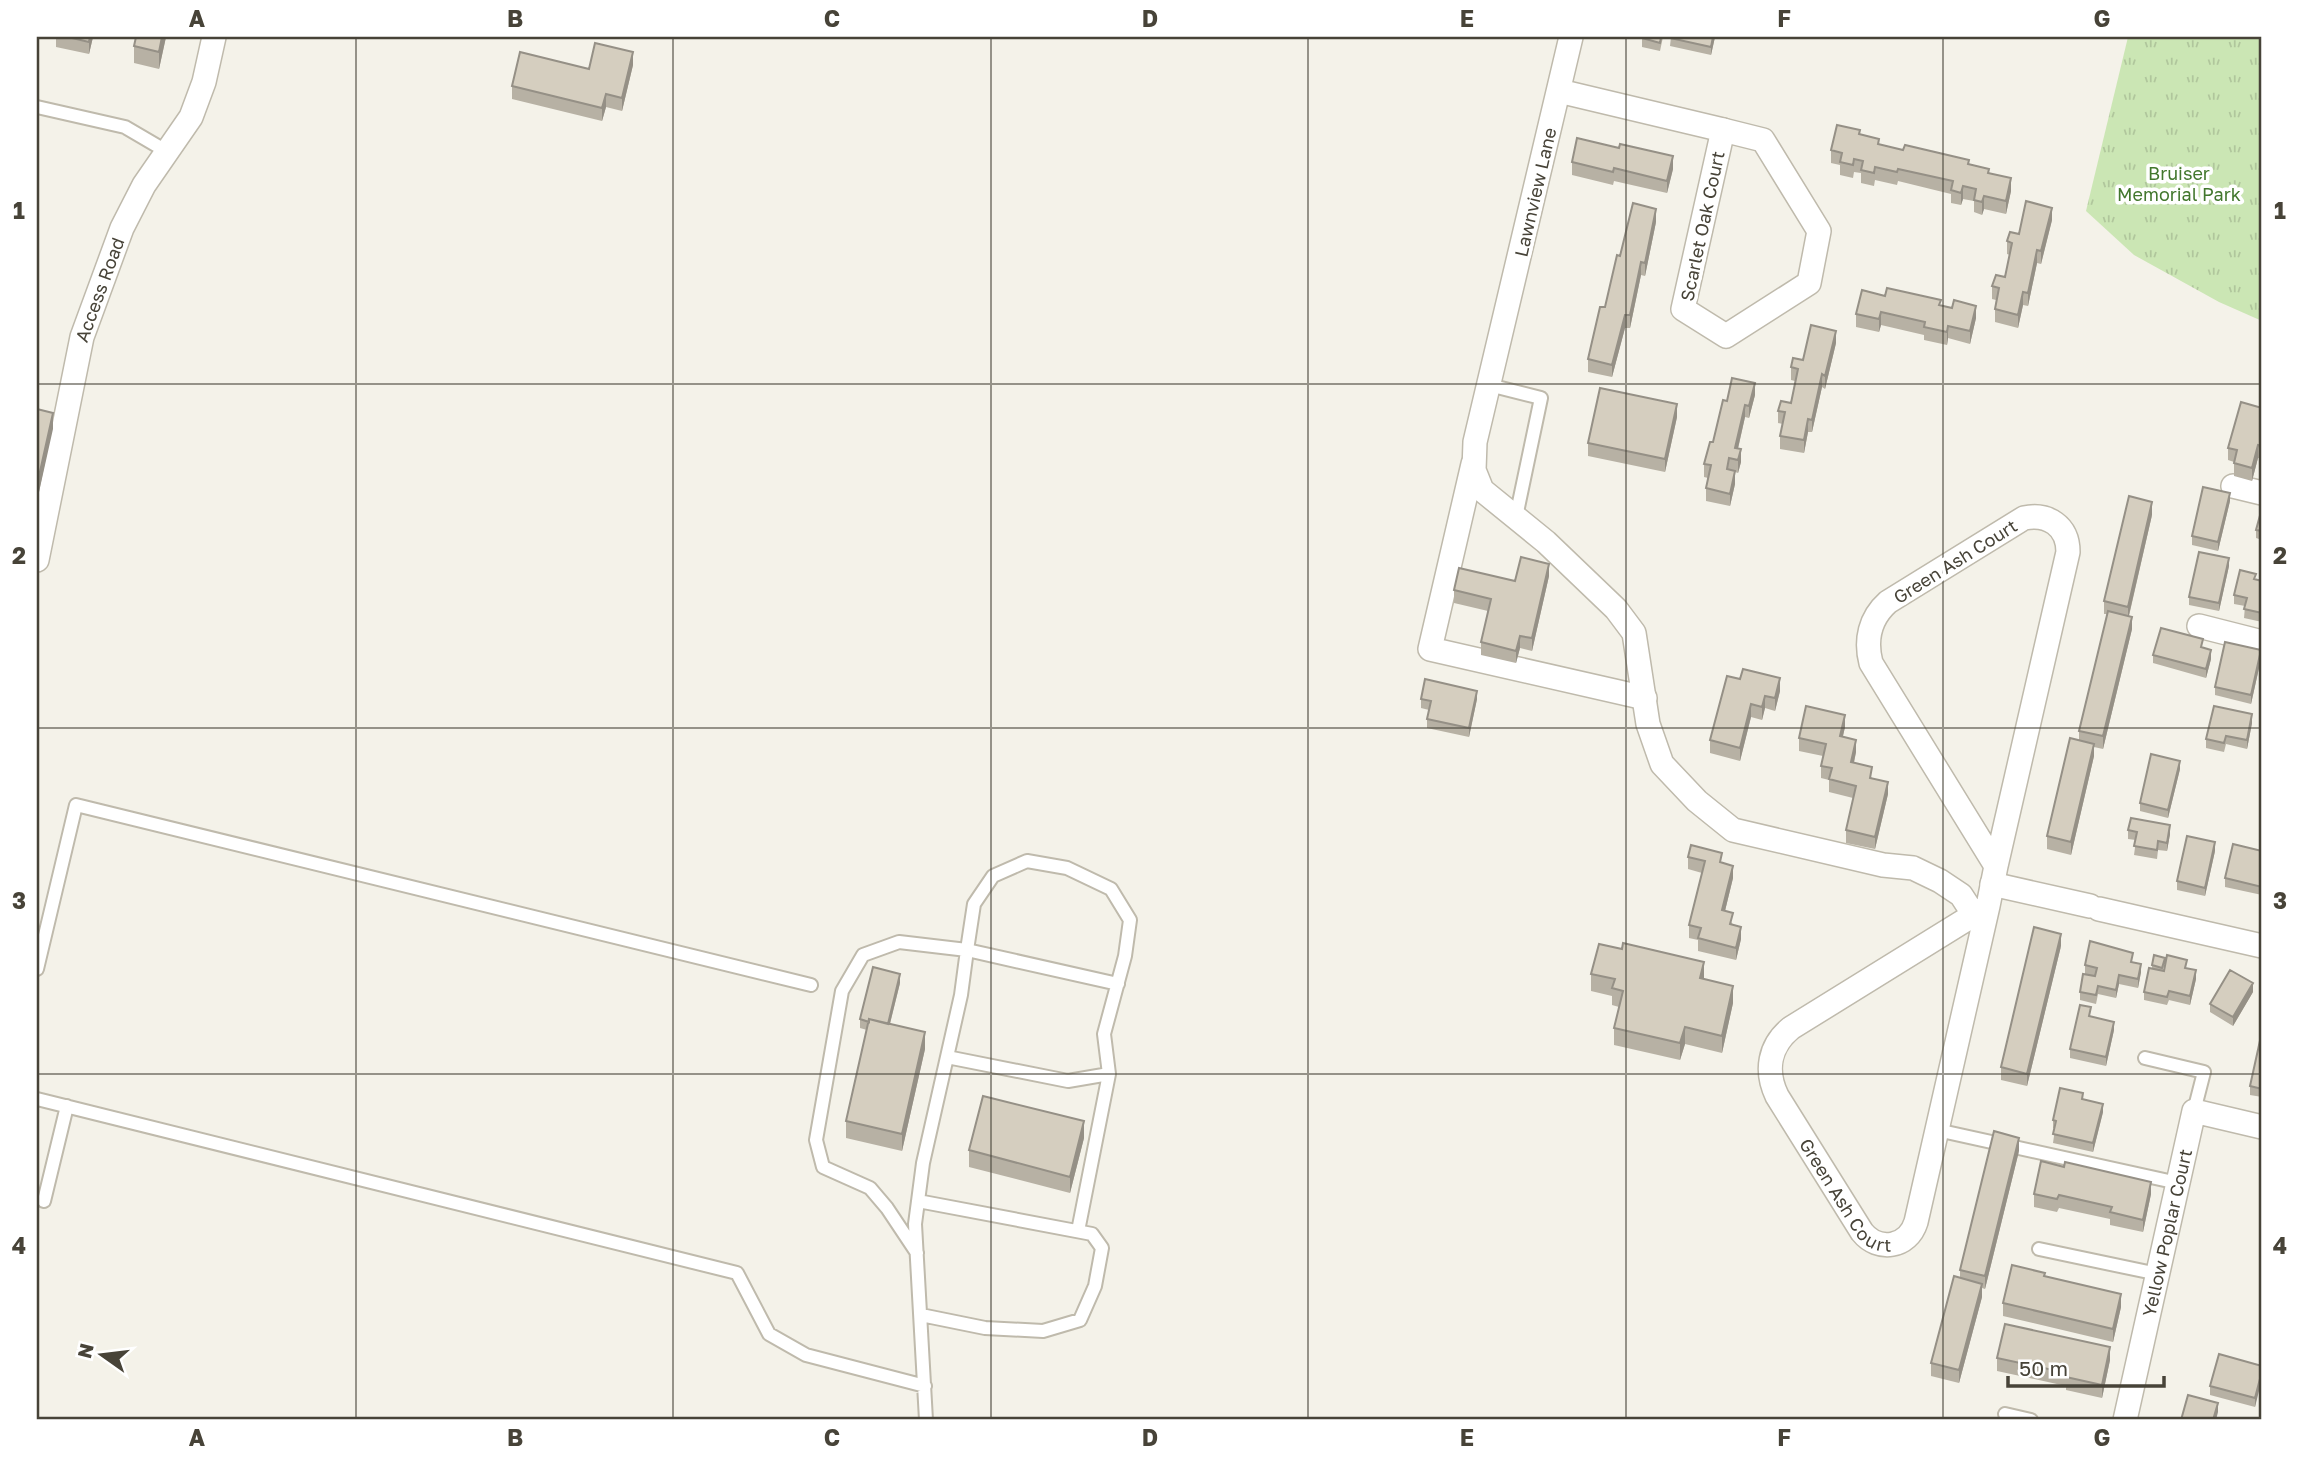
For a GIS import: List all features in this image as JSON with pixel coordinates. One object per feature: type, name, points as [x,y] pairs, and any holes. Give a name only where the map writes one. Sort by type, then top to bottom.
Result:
[{"type":"street","name":"Access Road","points":[[37,560],[82,337],[122,228],[144,185],[191,117],[204,82],[214,37]]},
{"type":"street","name":"Lawnview Lane","points":[[1571,37],[1475,442],[1475,457],[1430,649],[1645,698]]},
{"type":"street","name":"Scarlet Oak Court","points":[[1559,91],[1763,139],[1819,231],[1809,283],[1726,336],[1684,309],[1723,130]]},
{"type":"street","points":[[1475,457],[1475,470],[1482,490],[1516,517],[1616,609],[1634,633],[1648,724],[1662,764],[1697,801],[1733,830],[1883,864],[1913,868],[1961,895],[1987,893],[2095,908],[2262,946]]},
{"type":"street","points":[[2234,486],[2262,493]]},
{"type":"street","name":"Green Ash Court","points":[[1987,893],[1791,1028],[1782,1036],[1771,1055],[1771,1081],[1777,1096],[1862,1232],[1872,1241],[1892,1245],[1911,1234],[1937,1130],[1987,893],[2068,552],[2062,530],[2052,521],[2039,517],[2024,518],[1888,603],[1874,620],[1868,636],[1871,663],[1987,893]]},
{"type":"street","points":[[2199,626],[2262,642]]},
{"type":"street","points":[[2194,1111],[2262,1127]]},
{"type":"street","name":"Yellow Poplar Court","points":[[2124,1420],[2194,1111]]},
{"type":"lane","points":[[37,107],[125,127],[166,151]]},
{"type":"lane","points":[[1489,385],[1541,398],[1516,517]]},
{"type":"lane","points":[[37,969],[76,805],[811,985]]},
{"type":"lane","points":[[926,1420],[915,1224],[923,1163],[961,995],[974,904],[993,876],[1027,861],[1067,868],[1111,889],[1129,920],[1125,956],[1104,1034],[1109,1074],[1078,1231]]},
{"type":"lane","points":[[917,1253],[870,1188],[823,1167],[816,1140],[842,991],[863,956],[899,942],[967,950],[1118,984]]},
{"type":"lane","points":[[947,1056],[1068,1081],[1109,1074]]},
{"type":"lane","points":[[2144,1058],[2204,1072],[2194,1111]]},
{"type":"lane","points":[[37,1099],[737,1273],[769,1334],[806,1355],[925,1386]]},
{"type":"lane","points":[[44,1201],[66,1106]]},
{"type":"lane","points":[[1937,1130],[2178,1183]]},
{"type":"lane","points":[[918,1201],[1092,1234],[1102,1248],[1095,1286],[1080,1320],[1043,1331],[985,1328],[921,1314]]},
{"type":"lane","points":[[2039,1249],[2158,1273]]},
{"type":"lane","points":[[2005,1414],[2031,1420]]},
{"type":"green space","name":"Bruiser Memorial Park","points":[[2128,37],[2262,37],[2262,321],[2219,302],[2134,255],[2086,211]]},
{"type":"building","points":[[68,37],[90,37],[89,42]]},
{"type":"building","points":[[136,37],[162,37],[159,52],[134,46]]},
{"type":"building","points":[[1642,37],[1661,37],[1660,43]]},
{"type":"building","points":[[1671,37],[1713,37],[1711,47]]},
{"type":"building","points":[[595,43],[633,52],[622,98],[606,94],[602,108],[512,86],[520,52],[589,69]]},
{"type":"building","points":[[1837,125],[1860,130],[1859,134],[1879,139],[1878,144],[1903,150],[1905,145],[1969,160],[1968,164],[1989,169],[1988,173],[2011,178],[2006,201],[1984,196],[1982,202],[1974,200],[1976,189],[1963,186],[1961,193],[1951,190],[1953,181],[1898,169],[1897,172],[1875,167],[1874,173],[1861,170],[1863,161],[1854,159],[1853,165],[1840,162],[1842,153],[1831,150]]},
{"type":"building","points":[[1577,138],[1673,156],[1667,181],[1614,168],[1613,172],[1572,162]]},
{"type":"building","points":[[2026,201],[2052,208],[2041,251],[2037,250],[2028,293],[2023,292],[2018,315],[1995,309],[1999,288],[1992,286],[1996,275],[2005,277],[2012,243],[2007,241],[2010,232],[2019,234]]},
{"type":"building","points":[[1633,203],[1656,209],[1645,263],[1641,262],[1630,315],[1625,315],[1612,365],[1588,359],[1600,307],[1605,307]]},
{"type":"building","points":[[1887,288],[1941,300],[1939,305],[1952,308],[1954,300],[1976,306],[1970,331],[1948,326],[1947,332],[1924,327],[1925,322],[1881,312],[1879,319],[1856,314],[1862,290],[1885,296]]},
{"type":"building","points":[[1811,325],[1836,331],[1825,376],[1822,374],[1812,420],[1808,419],[1804,440],[1780,436],[1785,412],[1778,411],[1781,401],[1791,403],[1798,369],[1791,367],[1793,358],[1803,360]]},
{"type":"building","points":[[1732,378],[1755,383],[1749,406],[1745,405],[1735,448],[1741,449],[1738,460],[1729,458],[1727,469],[1735,471],[1730,494],[1706,488],[1711,465],[1704,464],[1710,442],[1713,442],[1723,400],[1727,401]]},
{"type":"building","points":[[1600,388],[1677,404],[1665,459],[1588,443]]},
{"type":"building","points":[[2241,402],[2262,408],[2262,446],[2258,445],[2252,468],[2234,463],[2237,450],[2228,448]]},
{"type":"building","points":[[37,409],[53,413],[37,485]]},
{"type":"building","points":[[2203,487],[2230,493],[2218,542],[2192,536]]},
{"type":"building","points":[[2129,496],[2152,502],[2128,607],[2104,601]]},
{"type":"building","points":[[2262,508],[2262,531],[2256,530]]},
{"type":"building","points":[[2199,552],[2229,558],[2219,603],[2189,597]]},
{"type":"building","points":[[1521,557],[1549,564],[1532,638],[1520,636],[1516,651],[1481,642],[1491,599],[1454,590],[1459,568],[1515,581]]},
{"type":"building","points":[[2240,570],[2256,574],[2254,579],[2262,581],[2262,613],[2244,609],[2247,598],[2234,595]]},
{"type":"building","points":[[2108,611],[2132,617],[2103,736],[2079,731]]},
{"type":"building","points":[[2161,628],[2203,639],[2201,647],[2211,650],[2206,669],[2153,655]]},
{"type":"building","points":[[2225,642],[2261,650],[2251,695],[2215,687]]},
{"type":"building","points":[[1743,669],[1780,678],[1775,698],[1765,696],[1762,707],[1751,704],[1740,748],[1710,740],[1727,676],[1740,679]]},
{"type":"building","points":[[1425,679],[1477,691],[1469,728],[1427,719],[1431,701],[1421,699]]},
{"type":"building","points":[[1806,706],[1845,715],[1840,736],[1856,740],[1851,762],[1872,767],[1870,778],[1888,782],[1875,837],[1846,830],[1856,786],[1829,779],[1832,768],[1821,766],[1826,744],[1799,738]]},
{"type":"building","points":[[2214,706],[2252,714],[2247,740],[2226,736],[2224,743],[2206,739]]},
{"type":"building","points":[[2070,738],[2094,744],[2071,842],[2047,836]]},
{"type":"building","points":[[2151,754],[2180,761],[2168,810],[2140,803]]},
{"type":"building","points":[[2131,818],[2170,825],[2167,843],[2158,841],[2157,850],[2134,846],[2137,832],[2128,830]]},
{"type":"building","points":[[2187,836],[2215,842],[2205,888],[2177,881]]},
{"type":"building","points":[[2233,844],[2262,851],[2262,887],[2225,878]]},
{"type":"building","points":[[1691,845],[1722,853],[1720,862],[1733,866],[1722,910],[1733,913],[1730,924],[1741,927],[1736,948],[1698,938],[1701,928],[1689,925],[1705,861],[1688,857]]},
{"type":"building","points":[[2034,927],[2061,934],[2027,1074],[2001,1067]]},
{"type":"building","points":[[2090,941],[2133,953],[2131,962],[2141,964],[2138,979],[2119,975],[2116,990],[2098,986],[2096,995],[2080,992],[2083,974],[2095,976],[2097,968],[2085,965]]},
{"type":"building","points":[[1623,943],[1704,962],[1700,978],[1733,986],[1722,1036],[1685,1027],[1680,1043],[1614,1028],[1623,991],[1612,988],[1615,979],[1591,974],[1599,944],[1622,949]]},
{"type":"building","points":[[2154,955],[2165,958],[2162,968],[2152,965]]},
{"type":"building","points":[[2167,955],[2187,960],[2185,968],[2196,970],[2190,996],[2169,991],[2167,997],[2144,992],[2149,968],[2164,971]]},
{"type":"building","points":[[873,967],[900,974],[888,1024],[860,1019]]},
{"type":"building","points":[[2230,970],[2253,983],[2233,1017],[2210,1004]]},
{"type":"building","points":[[2080,1005],[2091,1007],[2089,1016],[2114,1022],[2106,1057],[2070,1049]]},
{"type":"building","points":[[869,1019],[925,1032],[902,1134],[846,1121]]},
{"type":"building","points":[[2262,1036],[2262,1089],[2250,1086]]},
{"type":"building","points":[[2060,1088],[2083,1093],[2082,1099],[2103,1104],[2093,1143],[2053,1134],[2056,1121],[2053,1120]]},
{"type":"building","points":[[983,1096],[1084,1121],[1070,1177],[969,1150]]},
{"type":"building","points":[[1994,1131],[2019,1138],[1985,1276],[1960,1270]]},
{"type":"building","points":[[2041,1161],[2064,1167],[2065,1162],[2151,1182],[2143,1220],[2110,1212],[2112,1207],[2059,1195],[2057,1199],[2034,1194]]},
{"type":"building","points":[[2012,1265],[2045,1273],[2044,1276],[2121,1294],[2113,1329],[2003,1303]]},
{"type":"building","points":[[1954,1276],[1982,1284],[1959,1370],[1931,1363]]},
{"type":"building","points":[[2005,1324],[2110,1347],[2102,1385],[2066,1377],[2067,1373],[1997,1358]]},
{"type":"building","points":[[2219,1354],[2262,1366],[2255,1398],[2210,1386]]},
{"type":"building","points":[[2188,1395],[2218,1403],[2213,1420],[2181,1420]]}]
